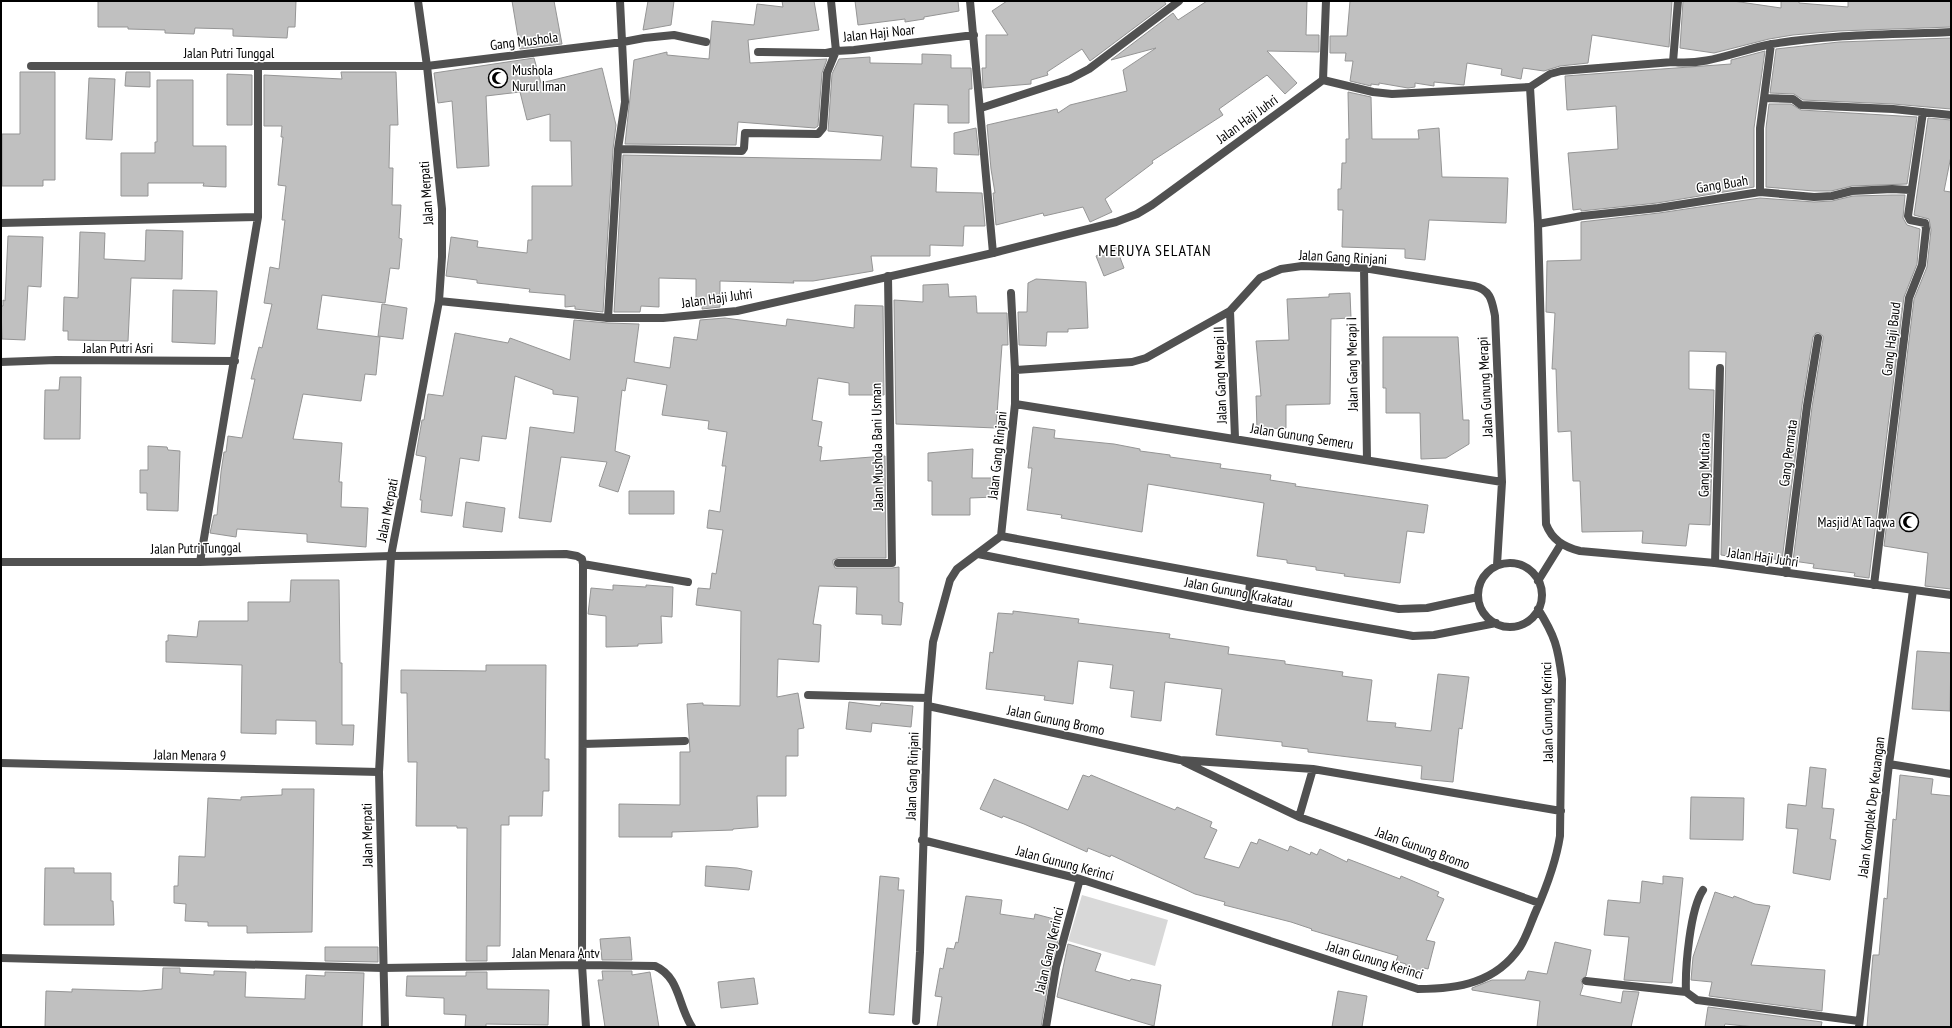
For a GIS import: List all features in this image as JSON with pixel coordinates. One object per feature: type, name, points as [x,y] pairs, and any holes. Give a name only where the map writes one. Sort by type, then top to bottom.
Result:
[{"type":"street","name":"Jalan Merpati","points":[[385,1027],[379,772],[391,556],[439,301],[442,257],[442,208],[427,66],[418,1]]},
{"type":"street","points":[[608,318],[618,150],[625,102],[620,1]]},
{"type":"street","name":"Jalan Haji Noar","points":[[831,1],[836,51],[854,50],[974,34]]},
{"type":"street","points":[[970,1],[981,108],[993,253]]},
{"type":"street","points":[[981,108],[1076,75],[1089,68],[1179,1]]},
{"type":"street","points":[[1326,1],[1323,80],[1373,92],[1392,94],[1530,87],[1550,74],[1561,71],[1673,62],[1701,62],[1771,44],[1834,37],[1951,32]]},
{"type":"street","points":[[1673,62],[1678,1]]},
{"type":"street","name":"Gang Mushola","points":[[427,66],[674,35],[706,42]]},
{"type":"street","points":[[1760,192],[1760,128],[1771,44]]},
{"type":"street","points":[[618,150],[742,151],[744,148],[745,133],[749,132],[764,135],[818,134],[823,128],[827,72],[836,51],[758,52]]},
{"type":"street","name":"Jalan Putri Tunggal","points":[[31,66],[427,66]]},
{"type":"street","points":[[200,562],[258,217],[258,66]]},
{"type":"street","name":"Jalan Haji Juhri","points":[[439,301],[608,318],[663,318],[737,311],[993,253],[1116,222],[1137,214],[1152,205],[1323,80]]},
{"type":"street","points":[[1530,87],[1538,224],[1546,524],[1554,538],[1561,544],[1538,581]]},
{"type":"street","points":[[1764,98],[1793,99],[1801,106],[1893,109],[1951,115]]},
{"type":"street","name":"Gang Haji Baud","points":[[1874,585],[1909,298],[1922,264],[1926,229],[1925,223],[1908,218],[1910,190],[1922,112]]},
{"type":"street","name":"Gang Buah","points":[[1538,224],[1582,216],[1658,208],[1760,192],[1814,197],[1832,196],[1852,191],[1892,188],[1910,190]]},
{"type":"street","points":[[1,223],[258,217]]},
{"type":"street","name":"Jalan Gang Rinjani","points":[[916,1021],[920,952],[922,840],[928,702],[933,642],[950,580],[957,569],[1001,536],[1015,404],[1015,370],[1140,361],[1230,311],[1260,278],[1281,269],[1302,266],[1364,268],[1474,286],[1488,292]]},
{"type":"street","name":"Jalan Gang Merapi I","points":[[1364,268],[1367,460]]},
{"type":"street","name":"Jalan Mushola Bani Usman","points":[[838,562],[892,563],[888,276]]},
{"type":"street","name":"Jalan Gunung Merapi","points":[[1488,292],[1492,298],[1495,316],[1502,482]]},
{"type":"street","points":[[1010,293],[1015,370]]},
{"type":"street","name":"Jalan Gang Merapi II","points":[[1230,311],[1236,438]]},
{"type":"street","name":"Gang Permata","points":[[1786,573],[1807,406],[1818,338]]},
{"type":"street","name":"Jalan Putri Asri","points":[[1,362],[235,361]]},
{"type":"street","name":"Gang Mutiara","points":[[1715,563],[1720,368]]},
{"type":"street","name":"Jalan Gunung Semeru","points":[[1015,404],[1236,438],[1502,482]]},
{"type":"street","points":[[1498,565],[1502,482]]},
{"type":"street","name":"Jalan Gunung Krakatau","points":[[1001,536],[1400,609],[1427,608],[1478,597]]},
{"type":"street","name":"Jalan Haji Juhri","points":[[1561,544],[1571,549],[1715,563],[1951,596]]},
{"type":"street","name":"Jalan Putri Tunggal","points":[[1,562],[200,562],[391,556],[566,554],[577,556],[582,559],[583,564]]},
{"type":"street","name":"Jalan Gunung Krakatau","points":[[978,554],[1248,607],[1413,636],[1434,635],[1496,623]]},
{"type":"street","points":[[586,1027],[582,965],[583,564],[688,582]]},
{"type":"street","points":[[1516,564],[1526,567],[1538,581],[1541,590],[1541,600],[1538,609],[1534,616],[1520,625],[1508,626],[1496,623],[1486,617],[1480,608],[1478,597],[1479,587],[1483,578],[1489,571],[1498,565],[1516,564]]},
{"type":"street","points":[[1248,607],[1250,582]]},
{"type":"street","name":"Jalan Komplek Dep Keuangan","points":[[1859,1024],[1889,764],[1913,590]]},
{"type":"street","name":"Jalan Gunung Kerinci","points":[[922,840],[1080,879],[1418,989],[1460,987],[1479,980],[1500,968],[1520,947],[1556,860],[1560,836],[1562,679],[1559,654],[1553,633],[1538,609]]},
{"type":"street","name":"Jalan Gunung Bromo","points":[[808,695],[928,702],[1180,760],[1313,770],[1561,811]]},
{"type":"street","points":[[583,744],[684,741]]},
{"type":"street","name":"Jalan Gunung Bromo","points":[[1180,760],[1299,817],[1539,904]]},
{"type":"street","name":"Jalan Menara 9","points":[[1,763],[379,772]]},
{"type":"street","points":[[1889,764],[1951,774]]},
{"type":"street","points":[[1299,817],[1313,770]]},
{"type":"street","name":"Jalan Gang Kerinci","points":[[1046,1027],[1056,967],[1080,879]]},
{"type":"street","points":[[1686,992],[1685,977],[1695,907],[1703,890]]},
{"type":"street","name":"Jalan Menara Antv","points":[[1,958],[383,968],[582,965],[655,966],[664,970],[672,978],[686,1018],[692,1027]]},
{"type":"street","points":[[1586,981],[1686,992],[1697,1000],[1859,1024]]},
{"type":"shaded area","points":[[1082,895],[1168,920],[1155,966],[1068,941]]},
{"type":"building","points":[[98,1],[296,1],[295,27],[288,27],[287,38],[233,36],[233,29],[195,28],[194,34],[165,33],[165,30],[128,29],[128,27],[98,27]]},
{"type":"building","points":[[512,1],[554,1],[562,44],[520,49]]},
{"type":"building","points":[[648,1],[674,1],[671,25],[643,30]]},
{"type":"building","points":[[782,1],[814,1],[819,30],[748,40],[750,63],[827,59],[822,73],[818,126],[815,128],[738,122],[736,145],[625,144],[634,60],[667,52],[667,55],[709,59],[712,21],[754,25],[757,4],[783,7]]},
{"type":"building","points":[[855,1],[958,1],[959,11],[905,22],[905,19],[858,25]]},
{"type":"building","points":[[1007,1],[1164,1],[1166,4],[1090,61],[1082,49],[1047,72],[1048,75],[1031,80],[1031,84],[983,88],[982,68],[986,68],[986,35],[1008,35],[992,11]]},
{"type":"building","points":[[1207,1],[1307,1],[1306,35],[1319,35],[1319,52],[1267,51],[1297,83],[1285,94],[1267,75],[1219,109],[1223,115],[1152,161],[1153,163],[1105,199],[1112,212],[1090,222],[1083,207],[1044,216],[1043,213],[996,225],[993,193],[995,193],[987,125],[1057,109],[1058,113],[1070,105],[1127,91],[1123,70],[1156,48],[1111,60],[1173,13],[1178,20]]},
{"type":"building","points":[[1350,1],[1672,1],[1669,47],[1592,35],[1588,63],[1560,66],[1544,71],[1523,68],[1521,79],[1501,75],[1502,69],[1467,63],[1464,85],[1434,82],[1434,86],[1415,83],[1415,87],[1408,88],[1379,83],[1379,85],[1371,84],[1371,86],[1350,81],[1353,61],[1345,61],[1346,53],[1330,53],[1330,36],[1347,36]]},
{"type":"building","points":[[1683,1],[1733,1],[1781,8],[1781,1],[1799,1],[1799,3],[1848,7],[1848,1],[1951,1],[1951,27],[1838,31],[1793,35],[1769,39],[1714,53],[1680,48]]},
{"type":"building","points":[[1951,38],[1951,109],[1893,104],[1803,100],[1794,94],[1770,93],[1776,49],[1839,42]]},
{"type":"building","points":[[1765,51],[1754,128],[1754,187],[1657,203],[1581,211],[1581,209],[1573,210],[1568,153],[1618,149],[1616,106],[1567,110],[1565,76],[1731,64],[1731,60]]},
{"type":"building","points":[[922,54],[951,55],[951,68],[971,68],[972,89],[969,89],[969,123],[948,123],[948,105],[914,104],[911,167],[937,168],[936,192],[982,193],[985,226],[964,226],[963,246],[930,245],[930,256],[871,256],[873,271],[813,281],[793,281],[794,283],[720,281],[720,307],[702,309],[703,300],[696,300],[696,279],[659,278],[659,307],[641,306],[640,312],[614,312],[623,155],[881,160],[883,136],[828,131],[832,74],[839,59],[870,57],[870,63],[922,64]]},
{"type":"building","points":[[534,58],[541,83],[602,68],[616,125],[613,149],[603,312],[575,309],[575,306],[565,307],[565,295],[529,292],[530,289],[477,283],[477,280],[446,276],[451,237],[478,241],[477,247],[527,253],[528,240],[532,240],[532,186],[572,186],[571,141],[550,141],[550,114],[527,120],[520,92],[486,96],[489,166],[457,168],[452,101],[438,103],[434,73]]},
{"type":"building","points":[[20,72],[55,72],[55,180],[43,180],[43,186],[2,186],[2,134],[20,134]]},
{"type":"building","points":[[126,72],[150,72],[150,87],[125,86]]},
{"type":"building","points":[[341,72],[396,72],[398,125],[390,125],[389,168],[393,168],[392,205],[401,205],[399,238],[402,239],[399,269],[390,268],[385,303],[322,295],[317,329],[380,337],[376,375],[365,374],[361,401],[303,394],[293,439],[342,443],[339,482],[342,482],[341,507],[368,508],[366,547],[307,542],[307,534],[237,529],[236,537],[210,533],[214,515],[217,515],[221,472],[228,436],[242,438],[255,379],[251,379],[259,347],[262,348],[272,304],[264,303],[270,267],[279,269],[285,220],[282,220],[286,186],[278,185],[283,137],[281,137],[282,126],[264,126],[264,75],[342,79]]},
{"type":"building","points":[[227,74],[252,75],[252,125],[227,125]]},
{"type":"building","points":[[89,78],[115,79],[112,140],[86,139]]},
{"type":"building","points":[[157,80],[193,80],[193,146],[226,146],[226,187],[203,186],[204,183],[148,183],[148,196],[121,196],[121,153],[155,153],[155,142],[157,142]]},
{"type":"building","points":[[1348,92],[1371,97],[1372,139],[1419,139],[1418,130],[1439,128],[1442,177],[1508,178],[1506,223],[1429,220],[1425,260],[1405,258],[1405,249],[1342,247],[1343,210],[1338,210],[1338,189],[1341,189],[1342,163],[1346,163],[1346,139],[1349,139]]},
{"type":"building","points":[[1769,104],[1791,104],[1801,110],[1917,117],[1907,184],[1852,186],[1831,191],[1766,187],[1766,128]]},
{"type":"building","points":[[1928,118],[1951,120],[1951,156],[1944,191],[1951,192],[1951,589],[1925,586],[1928,553],[1884,546],[1914,299],[1927,267],[1931,230],[1929,219],[1914,215]]},
{"type":"building","points":[[976,128],[979,155],[954,154],[954,133]]},
{"type":"building","points":[[1905,195],[1903,218],[1907,225],[1920,229],[1917,264],[1904,297],[1869,578],[1854,576],[1855,573],[1813,568],[1814,564],[1793,561],[1812,407],[1823,339],[1823,336],[1819,333],[1816,333],[1813,337],[1802,405],[1782,560],[1766,558],[1766,561],[1721,555],[1726,352],[1689,351],[1689,389],[1714,390],[1710,525],[1689,524],[1686,546],[1642,543],[1643,531],[1582,532],[1580,481],[1573,481],[1571,431],[1558,432],[1556,369],[1552,369],[1555,313],[1546,312],[1547,261],[1581,260],[1581,222],[1659,213],[1760,198],[1814,202],[1832,201],[1853,196]]},
{"type":"building","points":[[146,230],[183,231],[182,279],[131,278],[128,341],[68,340],[68,331],[63,331],[64,297],[78,298],[80,232],[105,233],[104,259],[145,261]]},
{"type":"building","points":[[8,236],[43,237],[41,287],[28,286],[25,340],[2,339],[1,306],[3,306],[3,300],[5,301]]},
{"type":"building","points":[[1116,247],[1124,268],[1104,276],[1096,256]]},
{"type":"building","points":[[1036,279],[1086,282],[1088,328],[1068,329],[1068,332],[1047,332],[1046,346],[1019,345],[1018,312],[1027,312],[1028,283]]},
{"type":"building","points":[[948,284],[949,297],[976,296],[977,313],[1007,313],[1008,345],[1002,345],[996,428],[896,424],[894,300],[923,302],[923,285]]},
{"type":"building","points":[[173,290],[217,291],[215,344],[172,342]]},
{"type":"building","points":[[1350,293],[1351,318],[1331,319],[1330,404],[1286,405],[1286,428],[1257,429],[1256,396],[1261,396],[1256,341],[1289,340],[1287,299],[1329,297],[1329,294]]},
{"type":"building","points":[[382,304],[407,308],[403,339],[378,336]]},
{"type":"building","points":[[855,305],[883,306],[884,395],[849,395],[849,383],[818,378],[812,420],[822,422],[818,446],[822,447],[820,461],[885,456],[886,558],[838,558],[833,560],[833,563],[835,568],[899,567],[899,602],[903,603],[901,625],[882,624],[882,615],[856,614],[857,587],[819,586],[813,624],[821,625],[819,662],[778,659],[777,697],[798,693],[804,728],[798,729],[798,756],[786,756],[786,796],[757,796],[758,827],[733,830],[672,832],[672,837],[619,837],[619,804],[680,805],[680,752],[690,752],[687,704],[703,703],[703,705],[740,706],[741,611],[696,605],[698,588],[710,589],[712,573],[716,574],[723,530],[707,528],[709,510],[720,512],[726,466],[722,466],[727,432],[708,429],[709,421],[662,415],[667,385],[627,378],[625,391],[622,390],[615,451],[630,456],[618,492],[599,486],[607,462],[561,457],[551,522],[519,518],[530,427],[574,433],[578,397],[553,394],[553,390],[515,376],[506,439],[482,436],[479,461],[460,458],[452,516],[421,512],[422,500],[420,500],[426,457],[416,455],[422,420],[424,420],[428,394],[443,396],[455,333],[508,343],[510,338],[570,360],[574,320],[639,324],[634,362],[670,368],[674,337],[697,340],[700,320],[725,318],[786,326],[787,319],[854,328]]},
{"type":"building","points":[[1383,337],[1458,337],[1463,420],[1469,420],[1469,444],[1446,458],[1421,459],[1420,413],[1386,413],[1386,388],[1383,388]]},
{"type":"building","points":[[60,377],[81,377],[80,439],[44,439],[45,390],[59,390]]},
{"type":"building","points":[[1033,427],[1055,430],[1054,438],[1114,444],[1140,449],[1140,451],[1170,455],[1170,457],[1221,464],[1220,468],[1271,475],[1270,480],[1296,484],[1295,486],[1428,505],[1424,533],[1407,531],[1400,583],[1344,576],[1345,574],[1316,570],[1316,567],[1287,563],[1287,560],[1257,556],[1264,503],[1148,484],[1142,532],[1061,518],[1062,515],[1027,510],[1032,468],[1028,468]]},
{"type":"building","points":[[148,446],[167,447],[168,450],[180,451],[178,511],[147,510],[147,493],[140,493],[140,470],[148,470]]},
{"type":"building","points":[[973,449],[972,478],[994,478],[995,497],[970,498],[970,515],[932,515],[932,481],[928,481],[928,453]]},
{"type":"building","points":[[629,491],[674,491],[674,514],[629,514]]},
{"type":"building","points":[[466,502],[505,508],[502,532],[463,527]]},
{"type":"building","points":[[291,580],[339,580],[340,663],[342,663],[342,725],[354,725],[353,745],[316,744],[316,721],[276,720],[276,734],[241,733],[242,665],[166,662],[166,641],[168,641],[168,635],[197,637],[199,621],[248,621],[248,602],[290,602]]},
{"type":"building","points":[[613,585],[673,587],[672,617],[661,616],[662,643],[638,644],[638,646],[606,647],[606,616],[588,614],[591,588],[613,590]]},
{"type":"building","points":[[1013,611],[1079,619],[1078,623],[1170,634],[1169,638],[1229,647],[1228,654],[1285,661],[1285,664],[1343,672],[1342,676],[1372,680],[1367,721],[1396,723],[1395,727],[1431,731],[1438,674],[1469,677],[1462,729],[1459,728],[1453,782],[1421,779],[1422,766],[1308,752],[1308,749],[1282,746],[1282,742],[1216,735],[1222,689],[1165,682],[1161,721],[1131,717],[1134,691],[1110,688],[1113,665],[1078,661],[1073,704],[1044,700],[1045,696],[986,689],[990,652],[993,653],[998,613],[1013,614]]},
{"type":"building","points":[[1917,651],[1951,653],[1950,711],[1912,709]]},
{"type":"building","points":[[486,665],[546,665],[545,759],[549,759],[549,791],[543,791],[542,816],[509,816],[509,825],[501,825],[500,946],[487,946],[487,961],[466,961],[467,828],[457,828],[457,826],[416,826],[417,762],[408,762],[407,693],[401,693],[401,670],[486,671]]},
{"type":"building","points":[[849,702],[880,706],[881,703],[913,706],[911,727],[872,723],[871,732],[846,729]]},
{"type":"building","points":[[1810,767],[1826,769],[1822,808],[1834,809],[1830,839],[1836,840],[1830,880],[1793,873],[1798,829],[1786,828],[1788,804],[1806,806]]},
{"type":"building","points":[[1083,775],[1089,777],[1091,775],[1175,810],[1177,807],[1212,822],[1210,827],[1217,830],[1204,858],[1239,868],[1251,842],[1257,844],[1259,839],[1288,851],[1290,846],[1310,855],[1311,852],[1317,855],[1320,849],[1347,862],[1348,859],[1400,879],[1401,876],[1439,892],[1437,896],[1444,899],[1426,940],[1435,942],[1428,969],[1424,968],[1422,974],[1405,970],[1406,964],[1396,961],[1398,956],[1311,930],[1312,929],[1291,922],[1224,905],[1225,902],[1195,894],[1111,855],[1110,857],[1088,848],[1087,852],[1024,824],[1003,816],[1002,818],[980,809],[994,779],[1068,810]]},
{"type":"building","points":[[1900,775],[1933,779],[1931,794],[1951,796],[1951,1027],[1867,1027],[1873,955],[1879,955],[1884,898],[1887,899],[1893,819],[1896,820]]},
{"type":"building","points":[[282,789],[314,789],[312,932],[247,933],[247,926],[208,926],[208,922],[185,921],[186,904],[174,903],[174,886],[178,886],[179,856],[205,857],[208,798],[241,800],[241,797],[282,795]]},
{"type":"building","points":[[1691,797],[1744,798],[1743,840],[1690,839]]},
{"type":"building","points":[[706,866],[737,868],[752,871],[749,890],[705,886]]},
{"type":"building","points":[[45,868],[74,868],[74,873],[111,873],[111,901],[113,901],[114,925],[44,925]]},
{"type":"building","points":[[880,876],[899,878],[898,890],[904,890],[894,1015],[869,1013]]},
{"type":"building","points":[[1663,876],[1683,878],[1672,983],[1624,980],[1629,937],[1604,935],[1608,900],[1640,903],[1642,881],[1663,884]]},
{"type":"building","points":[[1715,892],[1733,898],[1734,896],[1755,904],[1770,906],[1751,965],[1825,970],[1822,1011],[1709,996],[1712,982],[1691,980],[1693,957]]},
{"type":"building","points":[[966,896],[1002,900],[1000,914],[1034,919],[1035,914],[1058,920],[1053,939],[1058,940],[1051,966],[1041,1027],[937,1027],[942,997],[935,996],[940,968],[943,969],[947,948],[954,949],[956,942],[958,943]]},
{"type":"building","points":[[630,937],[632,960],[602,960],[600,939]]},
{"type":"building","points":[[1555,942],[1591,950],[1586,976],[1581,980],[1583,986],[1580,995],[1621,1003],[1623,991],[1639,992],[1631,1027],[1537,1027],[1540,1001],[1472,990],[1472,988],[1492,980],[1525,980],[1528,971],[1547,974]]},
{"type":"building","points":[[1068,944],[1101,954],[1095,971],[1130,981],[1131,979],[1161,985],[1154,1026],[1057,997]]},
{"type":"building","points":[[325,947],[378,947],[378,962],[325,961]]},
{"type":"building","points":[[163,968],[180,968],[180,973],[214,975],[214,971],[246,972],[245,997],[305,999],[306,975],[325,976],[325,972],[364,973],[362,1027],[45,1027],[46,991],[72,992],[72,989],[141,991],[162,989]]},
{"type":"building","points":[[602,971],[632,971],[632,975],[650,972],[659,1027],[605,1027],[598,980],[603,980]]},
{"type":"building","points":[[466,972],[487,972],[487,989],[549,990],[548,1025],[486,1024],[486,1027],[465,1027],[466,1015],[444,1014],[444,998],[406,996],[407,976],[466,976]]},
{"type":"building","points":[[754,978],[758,1004],[721,1008],[718,982]]},
{"type":"building","points":[[1338,991],[1367,996],[1362,1027],[1332,1027]]},
{"type":"building","points":[[1708,1007],[1822,1022],[1821,1027],[1755,1027],[1725,1024],[1724,1027],[1705,1027]]},
{"type":"place","name":"Mushola Nurul Iman","points":[[498,78]]},
{"type":"place","name":"Masjid At Taqwa","points":[[1909,522]]},
{"type":"district","name":"MERUYA SELATAN","points":[[1155,250]]}]
